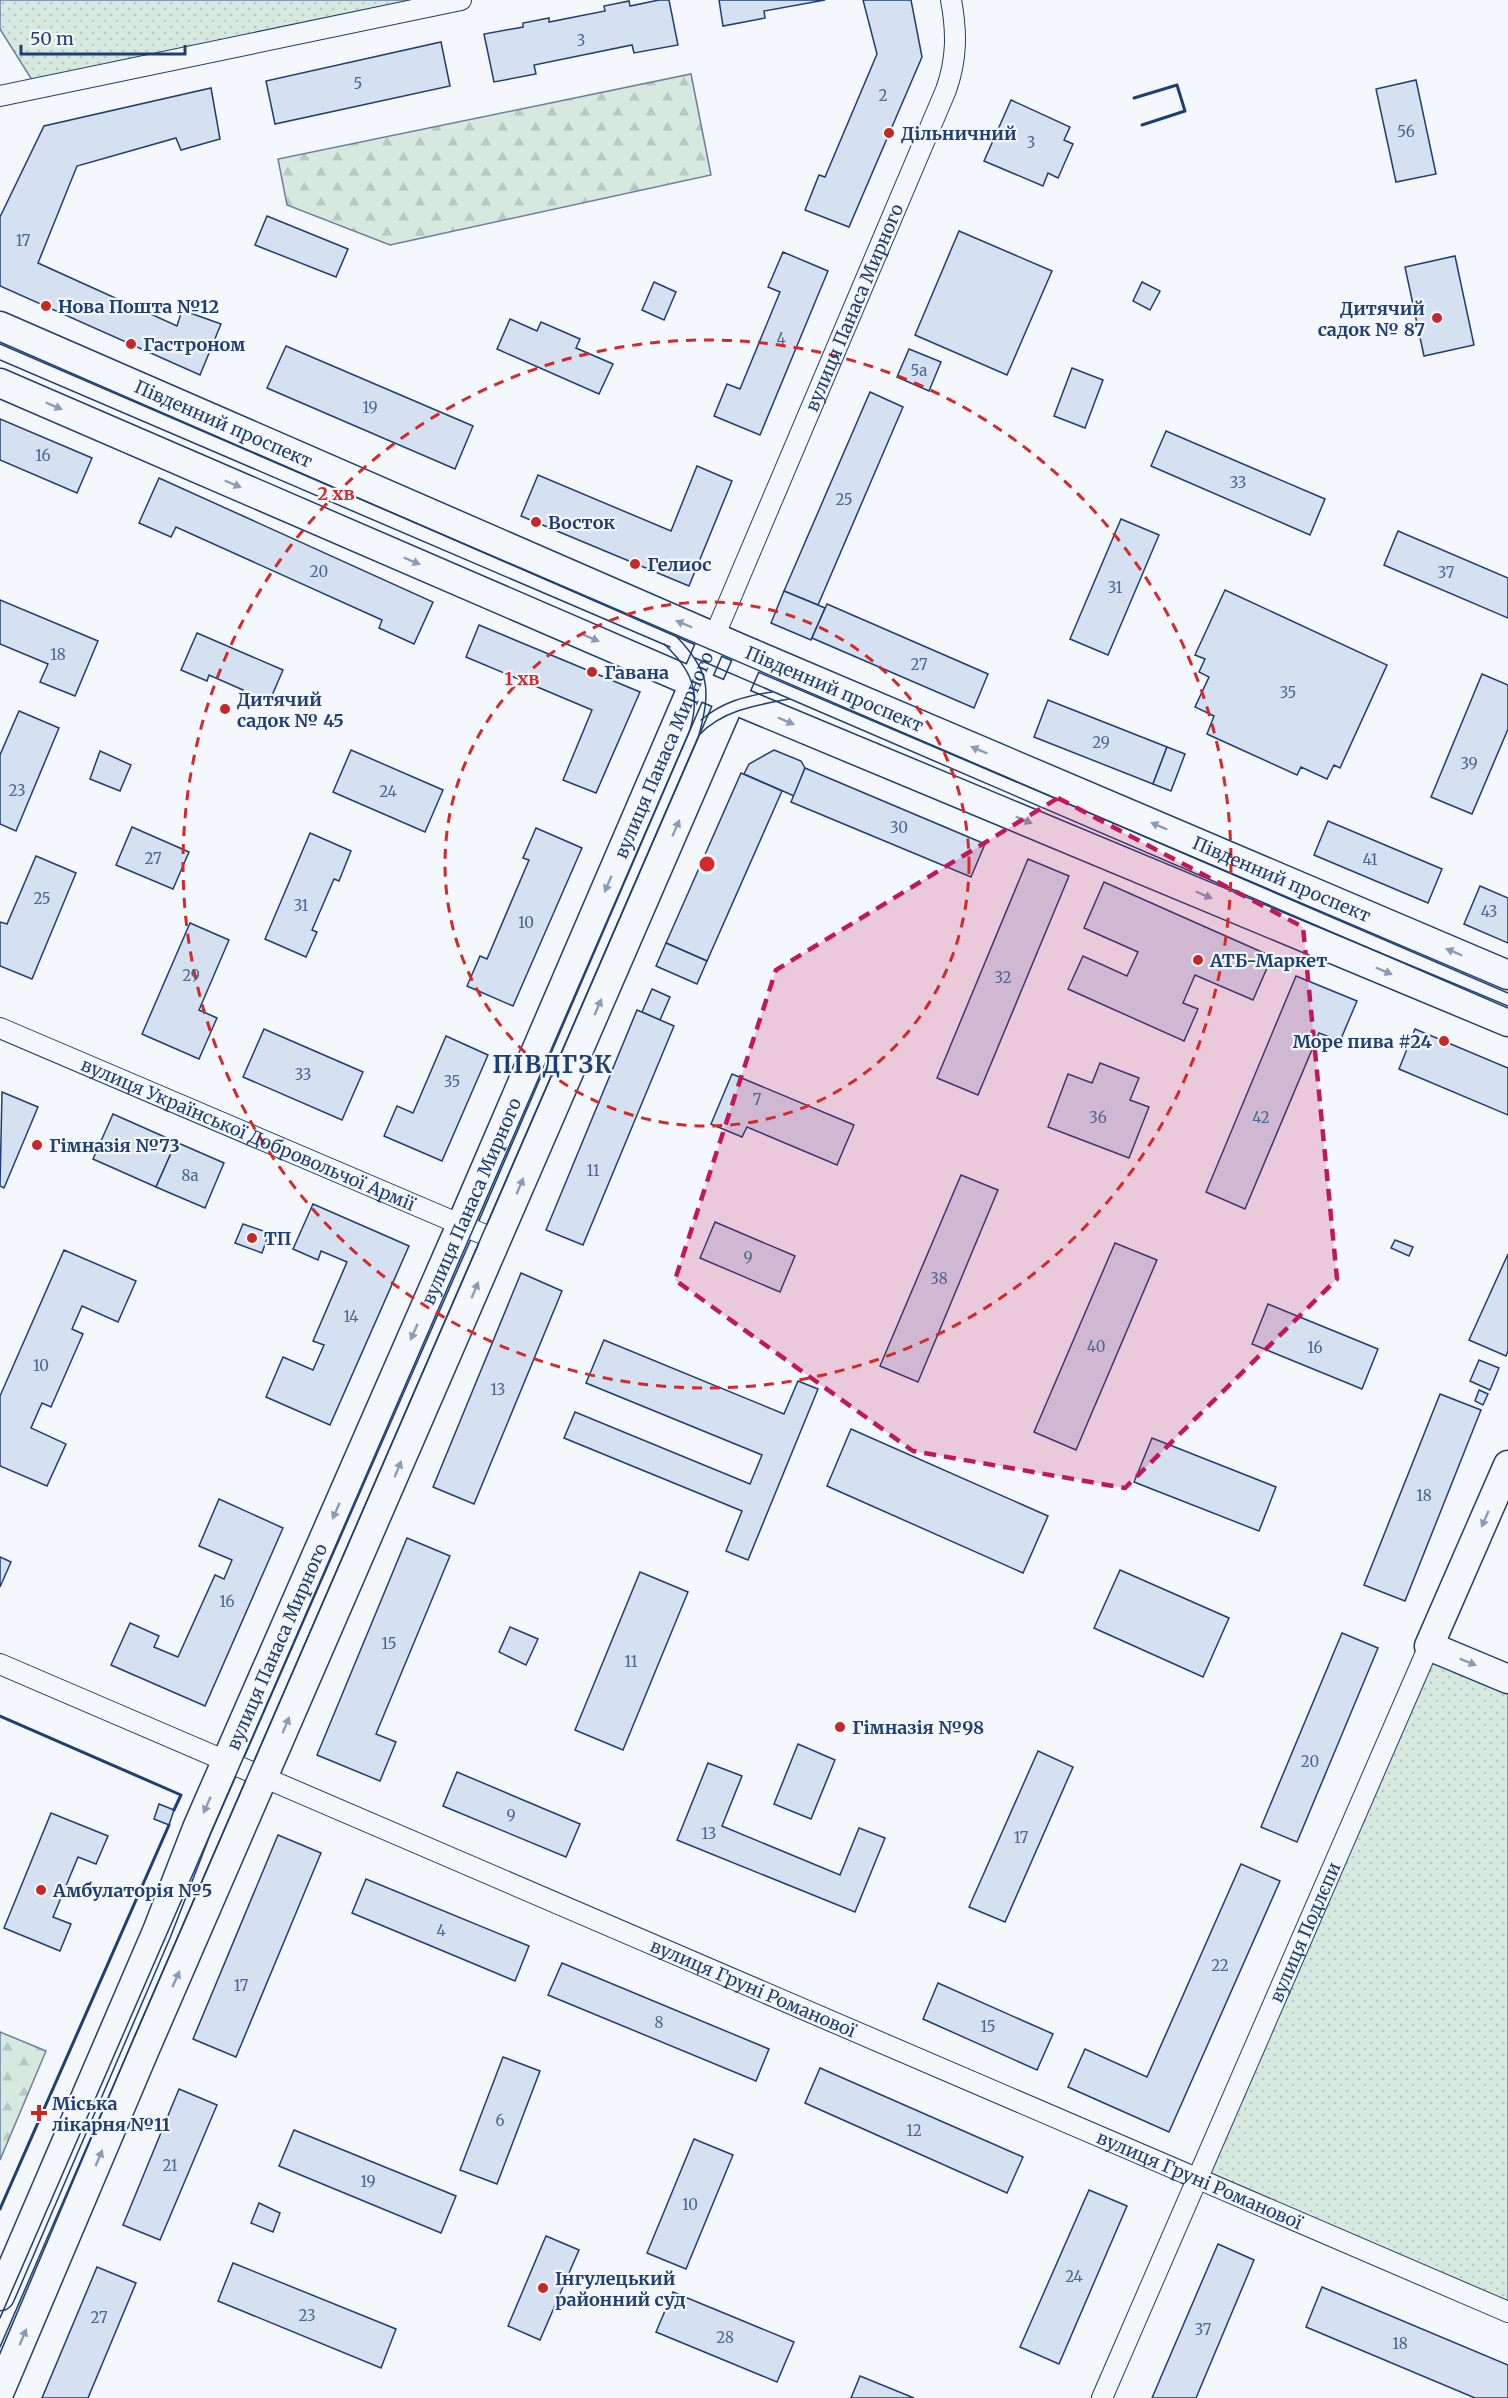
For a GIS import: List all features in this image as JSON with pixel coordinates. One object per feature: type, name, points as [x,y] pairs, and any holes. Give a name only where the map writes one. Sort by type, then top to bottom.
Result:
[{"type":"main road","name":"Південний проспект","points":[[0,326],[751,653],[1508,975]]},
{"type":"main road","points":[[0,383],[694,683],[1508,1022]]},
{"type":"main road","name":"вулиця Панаса Мирного","points":[[0,2296],[157,1931],[197,1828],[461,1225],[714,637]]},
{"type":"main road","points":[[0,2391],[751,653]]},
{"type":"main road","name":"вулиця Подлєпи","points":[[1429,1646],[1508,1465]]},
{"type":"main road","points":[[1429,1646],[1508,1678]]},
{"type":"street","points":[[0,96],[461,0]]},
{"type":"street","name":"вулиця Панаса Мирного","points":[[714,637],[946,90],[956,49],[951,0]]},
{"type":"street","name":"вулиця Української Добровольчої Армії","points":[[0,1028],[497,1240]]},
{"type":"street","name":"вулиця Подлєпи","points":[[1102,2398],[1429,1646]]},
{"type":"street","name":"вулиця Груні Романової","points":[[0,1664],[263,1779],[1508,2312]]},
{"type":"highlighted area","points":[[1058,798],[1303,927],[1337,1279],[1125,1488],[913,1451],[675,1280],[776,970]]},
{"type":"green space","points":[[0,0],[461,0],[37,88],[0,29]]},
{"type":"green space","points":[[691,74],[711,175],[390,245],[287,205],[278,159]]},
{"type":"green space","points":[[1429,1646],[1508,1679],[1508,2312],[1196,2179]]},
{"type":"green space","points":[[0,2032],[46,2051],[0,2160]]},
{"type":"building","points":[[669,0],[678,45],[634,53],[632,45],[534,65],[536,74],[494,82],[484,34],[523,27],[523,23],[549,18],[549,22],[605,11],[604,6],[629,1],[630,6]]},
{"type":"building","points":[[719,0],[825,0],[764,11],[765,18],[723,26]]},
{"type":"building","points":[[863,0],[911,0],[922,57],[849,227],[805,210],[819,175],[825,177],[877,54]]},
{"type":"building","points":[[441,42],[450,86],[275,124],[266,81]]},
{"type":"building","points":[[1416,80],[1436,174],[1396,182],[1376,89]]},
{"type":"building","points":[[211,88],[220,139],[181,150],[176,138],[77,166],[38,263],[177,326],[182,310],[221,324],[200,375],[0,286],[0,217],[44,126]]},
{"type":"building","points":[[1011,100],[1070,127],[1064,140],[1073,144],[1058,178],[1048,173],[1043,186],[984,161]]},
{"type":"building","points":[[267,216],[348,249],[336,277],[255,245]]},
{"type":"building","points":[[959,231],[1052,271],[1007,375],[915,335]]},
{"type":"building","points":[[783,252],[828,271],[760,435],[714,416],[727,384],[740,389],[780,292],[768,287]]},
{"type":"building","points":[[1455,256],[1474,345],[1424,356],[1405,267]]},
{"type":"building","points":[[654,282],[676,292],[664,320],[642,310]]},
{"type":"building","points":[[1142,282],[1160,291],[1150,310],[1133,301]]},
{"type":"building","points":[[510,319],[537,331],[541,322],[580,339],[576,348],[613,364],[599,394],[497,349]]},
{"type":"building","points":[[286,346],[473,426],[455,469],[267,388]]},
{"type":"building","points":[[909,349],[941,362],[929,391],[897,377]]},
{"type":"building","points":[[1072,368],[1103,380],[1085,428],[1054,416]]},
{"type":"building","points":[[870,392],[903,407],[818,605],[784,591]]},
{"type":"building","points":[[0,419],[92,458],[77,493],[0,460]]},
{"type":"building","points":[[1166,431],[1325,499],[1310,535],[1151,466]]},
{"type":"building","points":[[697,466],[732,481],[689,586],[521,516],[538,475],[671,531]]},
{"type":"building","points":[[159,478],[433,602],[414,644],[379,628],[382,620],[176,527],[171,537],[139,523]]},
{"type":"building","points":[[1121,519],[1159,535],[1108,655],[1070,639]]},
{"type":"building","points":[[1398,531],[1508,578],[1508,618],[1384,565]]},
{"type":"building","points":[[1225,590],[1387,665],[1340,768],[1334,765],[1327,779],[1301,767],[1297,775],[1207,734],[1214,716],[1195,707],[1209,677],[1199,672],[1205,659],[1195,655]]},
{"type":"building","points":[[784,591],[825,608],[811,640],[771,623]]},
{"type":"building","points":[[0,600],[98,641],[75,696],[40,682],[48,664],[0,644]]},
{"type":"building","points":[[827,604],[988,674],[974,708],[812,638]]},
{"type":"building","points":[[479,625],[640,692],[596,793],[563,780],[592,710],[466,657]]},
{"type":"building","points":[[197,633],[283,670],[267,707],[241,695],[243,690],[209,675],[207,681],[181,670]]},
{"type":"building","points":[[1482,674],[1508,685],[1508,729],[1472,814],[1431,797]]},
{"type":"building","points":[[1048,700],[1167,747],[1153,784],[1034,737]]},
{"type":"building","points":[[19,711],[59,728],[16,831],[0,824],[0,755]]},
{"type":"building","points":[[1167,747],[1185,754],[1171,791],[1153,784]]},
{"type":"building","points":[[351,750],[443,790],[425,832],[333,792]]},
{"type":"building","points":[[774,750],[801,761],[805,768],[794,796],[744,774],[749,764]]},
{"type":"building","points":[[100,751],[131,765],[120,791],[90,779]]},
{"type":"building","points":[[805,768],[985,844],[971,877],[791,802]]},
{"type":"building","points":[[741,773],[782,791],[707,961],[666,943]]},
{"type":"building","points":[[1328,821],[1442,869],[1428,903],[1314,855]]},
{"type":"building","points":[[132,827],[189,852],[173,889],[116,865]]},
{"type":"building","points":[[536,828],[582,848],[513,1006],[467,986],[480,956],[487,959],[529,860],[523,858]]},
{"type":"building","points":[[310,833],[351,851],[339,881],[334,879],[312,930],[317,932],[306,957],[265,939]]},
{"type":"building","points":[[36,856],[76,873],[32,979],[0,966],[0,922],[7,924]]},
{"type":"building","points":[[1028,859],[1069,876],[978,1095],[937,1078]]},
{"type":"building","name":"АТБ-Маркет","points":[[1104,882],[1264,953],[1260,964],[1267,968],[1253,1000],[1195,975],[1183,1003],[1198,1009],[1184,1041],[1068,989],[1083,956],[1127,976],[1138,952],[1084,928]]},
{"type":"building","points":[[1480,886],[1508,898],[1508,943],[1464,924]]},
{"type":"building","points":[[190,923],[229,940],[199,1010],[217,1018],[199,1059],[142,1034]]},
{"type":"building","points":[[666,943],[707,961],[697,984],[656,966]]},
{"type":"building","points":[[1296,976],[1357,1001],[1340,1041],[1319,1033],[1245,1209],[1206,1192]]},
{"type":"building","points":[[652,989],[670,997],[660,1020],[642,1012]]},
{"type":"building","points":[[637,1010],[674,1026],[583,1245],[546,1230]]},
{"type":"building","points":[[264,1029],[363,1072],[342,1120],[243,1077]]},
{"type":"building","points":[[1415,1029],[1508,1068],[1508,1115],[1399,1069]]},
{"type":"building","points":[[446,1036],[488,1055],[442,1161],[384,1136],[397,1106],[413,1113]]},
{"type":"building","points":[[1100,1063],[1139,1078],[1130,1100],[1149,1107],[1129,1158],[1048,1127],[1068,1074],[1092,1083]]},
{"type":"building","points":[[732,1074],[854,1125],[837,1165],[747,1127],[742,1137],[711,1124]]},
{"type":"building","points":[[2,1092],[38,1107],[4,1188],[0,1186]]},
{"type":"building","points":[[113,1114],[176,1142],[156,1187],[93,1159]]},
{"type":"building","points":[[176,1142],[224,1163],[205,1208],[156,1187]]},
{"type":"building","points":[[961,1175],[998,1190],[918,1382],[880,1366]]},
{"type":"building","points":[[313,1204],[409,1246],[330,1425],[266,1397],[283,1357],[313,1370],[324,1345],[313,1341],[347,1262],[321,1251],[318,1260],[293,1249]]},
{"type":"building","points":[[715,1222],[795,1256],[780,1292],[700,1258]]},
{"type":"building","name":"ТП","points":[[243,1224],[269,1233],[262,1253],[235,1243]]},
{"type":"building","points":[[1395,1240],[1413,1247],[1409,1256],[1391,1248]]},
{"type":"building","points":[[1115,1243],[1157,1260],[1076,1450],[1034,1432]]},
{"type":"building","points":[[64,1250],[136,1281],[118,1322],[82,1306],[72,1329],[83,1334],[51,1407],[42,1403],[31,1428],[66,1444],[47,1486],[0,1466],[0,1396]]},
{"type":"building","points":[[1508,1254],[1508,1351],[1506,1356],[1469,1340]]},
{"type":"building","points":[[521,1273],[562,1291],[474,1504],[433,1487]]},
{"type":"building","points":[[1268,1304],[1378,1349],[1362,1389],[1252,1344]]},
{"type":"building","points":[[604,1340],[784,1414],[798,1381],[818,1389],[748,1560],[726,1551],[742,1511],[564,1438],[575,1412],[750,1484],[762,1455],[586,1383]]},
{"type":"building","points":[[1479,1360],[1499,1368],[1490,1390],[1470,1381]]},
{"type":"building","points":[[1479,1390],[1488,1394],[1483,1405],[1475,1401]]},
{"type":"building","points":[[1440,1394],[1481,1410],[1405,1601],[1364,1585]]},
{"type":"building","points":[[851,1429],[1048,1516],[1023,1573],[827,1486]]},
{"type":"building","points":[[1152,1438],[1276,1487],[1259,1531],[1134,1482]]},
{"type":"building","points":[[219,1499],[283,1528],[205,1706],[111,1665],[130,1623],[159,1636],[154,1647],[178,1657],[215,1575],[224,1579],[232,1560],[199,1546]]},
{"type":"building","points":[[407,1538],[450,1556],[376,1734],[396,1742],[380,1781],[317,1755]]},
{"type":"building","points":[[0,1557],[11,1562],[0,1587]]},
{"type":"building","points":[[1120,1570],[1229,1618],[1203,1677],[1094,1628]]},
{"type":"building","points":[[640,1572],[688,1592],[623,1750],[575,1730]]},
{"type":"building","points":[[510,1627],[538,1639],[526,1665],[499,1652]]},
{"type":"building","points":[[1342,1633],[1378,1648],[1297,1842],[1261,1827]]},
{"type":"building","points":[[798,1744],[835,1760],[811,1819],[774,1804]]},
{"type":"building","points":[[1038,1751],[1073,1767],[1005,1922],[969,1907]]},
{"type":"building","points":[[708,1763],[742,1776],[722,1826],[840,1875],[859,1828],[885,1838],[855,1912],[677,1840]]},
{"type":"building","points":[[457,1772],[580,1824],[566,1857],[443,1806]]},
{"type":"building","points":[[159,1804],[174,1810],[169,1825],[154,1819]]},
{"type":"building","name":"Амбулаторія №5","points":[[51,1813],[108,1836],[96,1864],[78,1857],[53,1917],[71,1924],[60,1951],[4,1928]]},
{"type":"building","points":[[278,1835],[321,1853],[236,2057],[193,2039]]},
{"type":"building","points":[[1241,1864],[1280,1881],[1169,2132],[1068,2087],[1085,2049],[1147,2077]]},
{"type":"building","points":[[366,1879],[529,1946],[515,1981],[352,1913]]},
{"type":"building","points":[[562,1963],[769,2049],[756,2081],[548,1995]]},
{"type":"building","points":[[938,1983],[1053,2034],[1037,2070],[923,2019]]},
{"type":"building","points":[[503,2057],[540,2071],[497,2184],[460,2170]]},
{"type":"building","points":[[820,2068],[1023,2157],[1007,2193],[805,2103]]},
{"type":"building","points":[[179,2089],[217,2105],[160,2240],[123,2225]]},
{"type":"building","points":[[294,2130],[456,2196],[441,2233],[279,2166]]},
{"type":"building","points":[[694,2139],[733,2155],[686,2269],[647,2253]]},
{"type":"building","points":[[1089,2190],[1127,2206],[1059,2364],[1020,2347]]},
{"type":"building","points":[[259,2203],[280,2213],[273,2232],[251,2223]]},
{"type":"building","name":"Інгулецький районний суд","points":[[546,2236],[579,2250],[540,2340],[508,2326]]},
{"type":"building","points":[[1218,2244],[1254,2260],[1196,2398],[1152,2398]]},
{"type":"building","points":[[233,2263],[396,2329],[381,2368],[218,2301]]},
{"type":"building","points":[[97,2267],[136,2283],[88,2398],[42,2398]]},
{"type":"building","points":[[1322,2287],[1508,2365],[1508,2398],[1475,2398],[1306,2327]]},
{"type":"building","points":[[673,2292],[794,2342],[777,2382],[656,2332]]},
{"type":"building","points":[[860,2376],[914,2398],[851,2398]]},
{"type":"tram line","points":[[0,344],[1508,993]]},
{"type":"tram line","points":[[0,360],[670,647]]},
{"type":"tram line","points":[[0,2347],[699,735],[705,705],[705,681],[696,660],[676,636]]},
{"type":"tram line","points":[[0,2318],[690,730],[695,704],[692,683],[681,663],[664,644]]},
{"type":"tram line","points":[[695,658],[1508,1008]]},
{"type":"tram line","points":[[701,720],[734,701],[772,692]]},
{"type":"tram line","points":[[699,735],[730,714],[753,706],[789,699]]},
{"type":"wall","points":[[1134,98],[1177,85],[1185,111],[1142,125]]},
{"type":"wall","points":[[0,1716],[181,1795],[174,1810]]},
{"type":"wall","points":[[0,2209],[169,1825]]},
{"type":"place","name":"Дільничний","points":[[889,133]]},
{"type":"place","name":"Нова Пошта №12","points":[[46,306]]},
{"type":"place","name":"Дитячий садок № 87","points":[[1437,318]]},
{"type":"place","name":"Гастроном","points":[[131,344]]},
{"type":"place","name":"Восток","points":[[536,522]]},
{"type":"place","name":"Гелиос","points":[[635,564]]},
{"type":"place","name":"Гавана","points":[[592,672]]},
{"type":"place","name":"Дитячий садок № 45","points":[[225,709]]},
{"type":"place","name":"АТБ-Маркет","points":[[1198,960]]},
{"type":"place","name":"Море пива #24","points":[[1444,1041]]},
{"type":"place","name":"Гімназія №73","points":[[37,1145]]},
{"type":"place","name":"ТП","points":[[252,1238]]},
{"type":"place","name":"Гімназія №98","points":[[840,1727]]},
{"type":"place","name":"Амбулаторія №5","points":[[41,1890]]},
{"type":"place","name":"Міська лікарня №11","points":[[39,2113]]},
{"type":"place","name":"Інгулецький районний суд","points":[[543,2288]]},
{"type":"district","name":"ПІВДГЗК","points":[[553,1064]]}]
